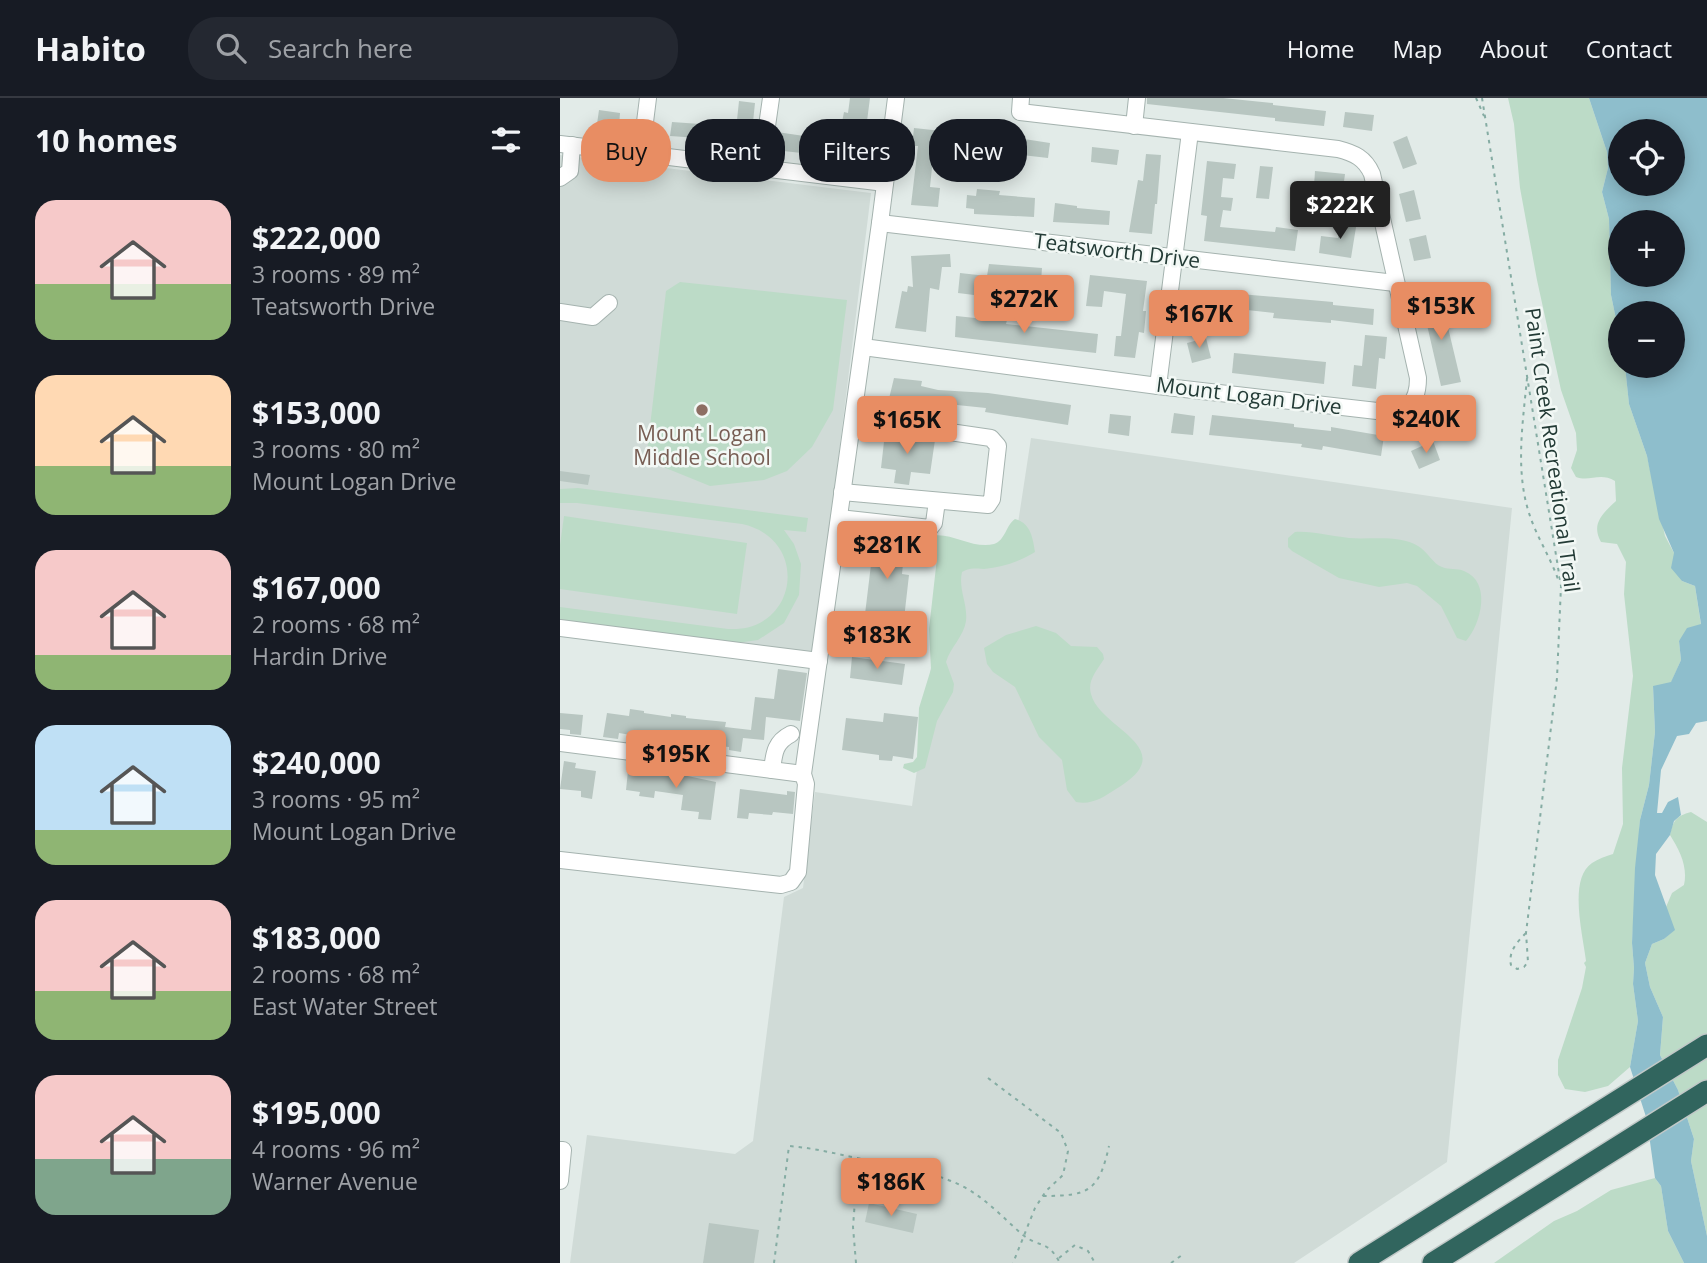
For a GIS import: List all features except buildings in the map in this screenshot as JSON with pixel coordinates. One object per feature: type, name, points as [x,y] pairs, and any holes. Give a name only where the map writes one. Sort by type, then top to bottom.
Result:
[{"type":"highway","points":[[1359,1263],[1707,1045]]},
{"type":"highway","points":[[1433,1263],[1707,1091]]},
{"type":"street","points":[[645,119],[648,98]]},
{"type":"street","points":[[768,119],[771,98]]},
{"type":"street","points":[[560,860],[781,885],[791,882],[798,872],[806,784],[803,774],[896,98]]},
{"type":"street","points":[[1134,126],[1137,98]]},
{"type":"street","name":"Mount Logan Drive","points":[[863,347],[1158,386],[1377,411],[1400,411],[1416,399],[1419,378],[1372,174],[1367,163],[1359,157],[1338,149],[1134,126],[1020,105]]},
{"type":"street","points":[[1158,386],[1190,132]]},
{"type":"street","points":[[560,178],[570,172],[566,145]]},
{"type":"street","points":[[785,171],[885,183]]},
{"type":"street","name":"Teatsworth Drive","points":[[880,223],[1395,283]]},
{"type":"street","points":[[560,313],[593,317],[609,303]]},
{"type":"street","points":[[842,492],[988,505],[992,499],[998,446],[991,438],[854,418]]},
{"type":"street","points":[[839,518],[930,528],[934,523],[937,500]]},
{"type":"street","points":[[560,628],[819,661]]},
{"type":"street","points":[[772,770],[776,745],[791,734]]},
{"type":"street","points":[[560,743],[803,774]]},
{"type":"street","points":[[560,1150],[563,1150],[560,1181]]},
{"type":"path","points":[[1476,98],[1485,120]]},
{"type":"path","name":"Paint Creek Recreational Trail","points":[[1482,98],[1561,586],[1558,678],[1526,933],[1528,962],[1517,969],[1511,965],[1512,950],[1526,933]]},
{"type":"path","points":[[1527,374],[1522,435],[1524,496],[1529,515],[1561,586]]},
{"type":"path","points":[[988,1078],[1061,1133],[1068,1151],[1063,1175],[1035,1208],[1013,1263]]},
{"type":"path","points":[[774,1263],[789,1146],[817,1148],[858,1159],[914,1168],[962,1186],[999,1211],[1025,1237],[1053,1249],[1060,1263]]},
{"type":"path","points":[[1043,1196],[1072,1196],[1094,1186],[1104,1170],[1109,1146]]},
{"type":"path","points":[[856,1263],[853,1227],[858,1159]]},
{"type":"path","points":[[1058,1259],[1075,1245],[1088,1251],[1096,1263]]},
{"type":"path","points":[[1171,1263],[1182,1255]]},
{"type":"shaded area","name":"Mount Logan Middle School","points":[[560,155],[581,158],[581,182],[671,182],[671,169],[685,170],[685,182],[781,182],[871,193],[814,656],[560,626]]},
{"type":"shaded area","points":[[1031,438],[1512,508],[1447,1162],[1294,1263],[570,1263],[587,1135],[735,1154],[753,1141],[784,897],[803,888],[815,792],[912,806],[947,551],[1013,556]]},
{"type":"green space","points":[[1508,98],[1589,98],[1607,152],[1608,168],[1602,192],[1608,215],[1608,287],[1611,287],[1612,301],[1608,301],[1608,378],[1626,378],[1629,404],[1647,456],[1665,536],[1674,553],[1682,581],[1695,586],[1701,625],[1679,641],[1681,660],[1671,683],[1653,687],[1655,732],[1649,785],[1640,820],[1632,943],[1633,984],[1638,1021],[1630,1067],[1608,1086],[1585,1092],[1565,1089],[1558,1075],[1558,1060],[1582,988],[1586,967],[1579,908],[1581,881],[1592,863],[1613,854],[1623,824],[1622,768],[1633,676],[1624,594],[1626,562],[1617,544],[1601,542],[1597,530],[1602,515],[1616,501],[1615,481],[1605,477],[1576,477],[1571,468],[1577,450],[1576,433],[1561,390],[1537,280],[1520,188],[1514,124]]},
{"type":"green space","points":[[680,282],[847,300],[833,410],[812,447],[787,471],[764,480],[710,486],[646,460],[666,291]]},
{"type":"green space","points":[[578,488],[808,518],[806,532],[784,530],[794,544],[801,564],[799,595],[784,623],[758,640],[737,643],[560,621],[560,607],[728,629],[752,626],[769,616],[781,601],[787,584],[786,565],[779,547],[764,533],[742,524],[560,503],[560,489]]},
{"type":"green space","points":[[564,516],[747,543],[737,614],[560,589],[560,545]]},
{"type":"green space","points":[[1015,519],[1028,528],[1035,552],[1004,565],[962,572],[966,621],[963,632],[946,662],[954,684],[953,692],[937,721],[925,768],[914,773],[903,768],[904,764],[913,762],[917,757],[919,708],[931,669],[929,629],[937,558],[928,537],[936,535],[977,544],[994,544],[1001,540]]},
{"type":"green space","points":[[1295,532],[1402,540],[1421,548],[1439,565],[1473,576],[1481,594],[1481,604],[1471,634],[1466,641],[1457,638],[1441,606],[1417,586],[1407,583],[1379,587],[1339,578],[1292,551],[1288,547],[1288,538]]},
{"type":"green space","points":[[1036,626],[1056,633],[1071,646],[1097,647],[1103,654],[1104,659],[1092,680],[1091,694],[1097,706],[1141,750],[1142,762],[1135,775],[1097,800],[1076,802],[1067,790],[1062,760],[1039,737],[1015,687],[993,672],[987,664],[984,648],[1006,635]]},
{"type":"green space","points":[[1691,812],[1707,822],[1707,1236],[1691,1161],[1694,1139],[1678,1090],[1660,1055],[1663,1017],[1650,987],[1645,963],[1652,944],[1664,939],[1674,930],[1666,907],[1672,893],[1684,885],[1685,872],[1680,853],[1670,835],[1676,820]]},
{"type":"green space","points":[[1655,1178],[1661,1186],[1668,1231],[1684,1263],[1494,1263],[1554,1221],[1577,1211],[1611,1190]]},
{"type":"water","points":[[1589,98],[1707,98],[1707,721],[1696,723],[1689,734],[1677,736],[1661,770],[1657,813],[1662,813],[1668,802],[1678,797],[1681,815],[1674,821],[1670,835],[1656,854],[1655,875],[1675,930],[1652,944],[1645,963],[1650,987],[1663,1017],[1660,1055],[1678,1090],[1694,1139],[1691,1161],[1707,1236],[1707,1263],[1684,1263],[1668,1231],[1661,1186],[1655,1178],[1647,1120],[1630,1067],[1638,1021],[1633,984],[1632,943],[1635,868],[1655,732],[1653,686],[1671,682],[1681,660],[1679,641],[1687,628],[1701,624],[1695,586],[1682,581],[1671,568],[1674,553],[1659,519],[1647,456],[1629,404],[1626,378],[1685,378],[1685,301],[1612,301],[1611,287],[1685,287],[1685,210],[1608,210],[1608,215],[1602,192],[1608,168],[1607,152]]},
{"type":"place","name":"Mount Logan Middle School","points":[[702,410]]}]
